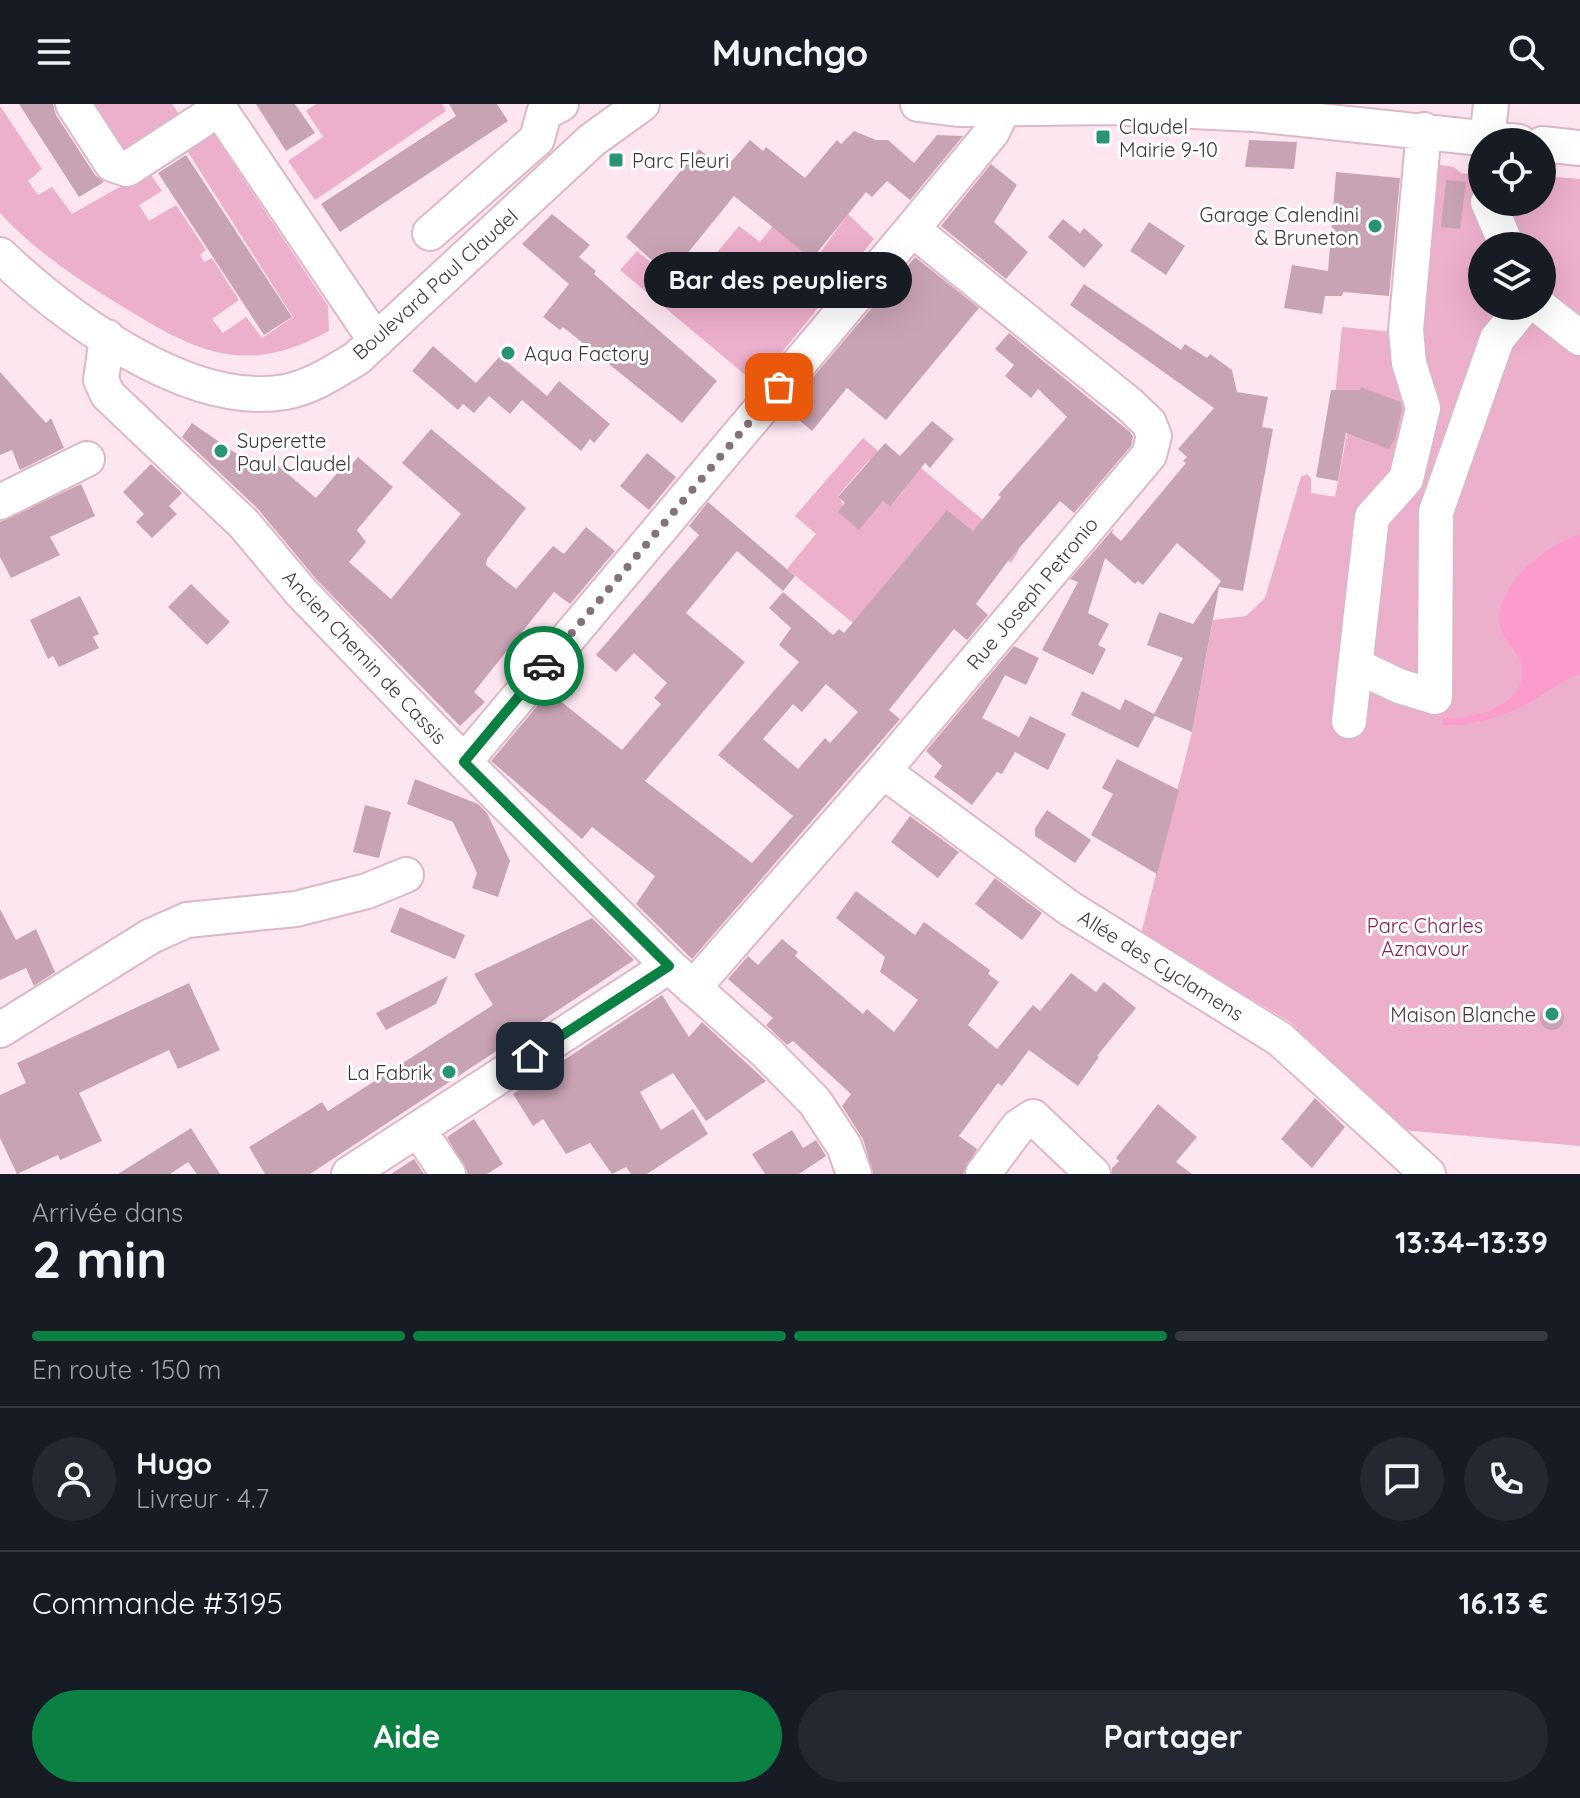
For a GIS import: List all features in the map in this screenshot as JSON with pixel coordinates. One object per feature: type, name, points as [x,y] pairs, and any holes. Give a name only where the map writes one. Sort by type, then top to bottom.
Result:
[{"type":"street","points":[[73,104],[112,164],[127,169],[218,106],[376,341]]},
{"type":"street","points":[[430,233],[537,139],[544,113],[561,104]]},
{"type":"street","name":"Boulevard Paul Claudel","points":[[0,255],[48,299],[107,337],[188,382],[231,393],[265,394],[318,381],[357,358],[592,140],[642,104]]},
{"type":"street","points":[[918,104],[950,109],[1203,108],[1468,137]]},
{"type":"street","points":[[1491,104],[1496,128]]},
{"type":"street","points":[[464,762],[912,229],[992,132],[1003,109]]},
{"type":"street","points":[[1349,721],[1372,517],[1406,479],[1423,408],[1409,363],[1406,330],[1424,130]]},
{"type":"street","points":[[1556,145],[1580,148]]},
{"type":"street","name":"Rue Joseph Petronio","points":[[349,1174],[418,1129],[681,977],[883,771],[1149,455],[1154,436],[1149,423],[912,229]]},
{"type":"street","points":[[1556,319],[1580,338]]},
{"type":"street","points":[[1357,666],[1399,686],[1435,697],[1436,512],[1497,339],[1513,320]]},
{"type":"street","name":"Ancien Chemin de Cassis","points":[[107,337],[101,380],[108,395],[244,524],[301,592],[464,762],[681,977],[766,1052],[815,1102],[844,1146],[854,1174]]},
{"type":"street","points":[[0,502],[87,459]]},
{"type":"street","name":"Allée des Cyclamens","points":[[883,771],[1069,908],[1280,1039],[1428,1174]]},
{"type":"street","points":[[0,1030],[151,936],[187,920],[296,909],[367,891],[406,875]]},
{"type":"street","points":[[983,1174],[1018,1127],[1033,1117],[1093,1174]]},
{"type":"street","points":[[418,1129],[448,1174]]},
{"type":"green space","points":[[84,104],[172,104],[184,121],[129,160]]},
{"type":"green space","points":[[316,104],[442,104],[446,111],[315,200],[288,161],[323,137],[306,111]]},
{"type":"green space","points":[[0,106],[42,169],[28,181],[38,195],[52,187],[72,214],[148,171],[162,191],[139,205],[149,221],[176,205],[206,250],[200,255],[204,262],[212,258],[239,300],[212,319],[223,333],[246,317],[262,338],[293,317],[186,149],[211,130],[328,306],[329,331],[298,346],[270,353],[244,356],[219,352],[169,334],[69,272],[40,251],[0,213]]},
{"type":"green space","name":"Parc Charles Aznavour","points":[[1408,160],[1454,167],[1468,174],[1468,216],[1556,216],[1556,177],[1580,179],[1580,1146],[1402,1130],[1290,1022],[1141,934],[1192,732],[1213,620],[1246,616],[1265,598],[1301,477],[1307,474],[1311,478],[1311,493],[1335,497],[1348,429],[1335,396],[1342,327],[1393,332]]},
{"type":"green space","points":[[848,214],[874,239],[756,384],[620,270],[637,251],[668,276],[687,253],[705,267],[739,226],[760,242],[773,226],[815,260]]},
{"type":"green space","points":[[863,438],[880,453],[899,457],[903,453],[1019,550],[1011,563],[947,510],[853,623],[787,569],[816,534],[795,516]],"holes":[[[869,460],[904,490],[890,507],[883,501],[859,529],[838,496]]]},
{"type":"shaded area","points":[[1580,534],[1580,674],[1503,715],[1467,724],[1443,725],[1443,718],[1481,714],[1506,702],[1515,693],[1521,682],[1522,669],[1519,658],[1502,632],[1500,616],[1503,600],[1511,585],[1536,559]]},
{"type":"building","points":[[19,104],[53,104],[56,115],[95,175],[104,182],[79,197]]},
{"type":"building","points":[[256,104],[295,104],[315,133],[286,151]]},
{"type":"building","points":[[449,104],[497,104],[508,121],[340,232],[321,204],[456,116]]},
{"type":"building","points":[[854,131],[876,140],[888,140],[914,163],[937,135],[963,136],[910,200],[887,181],[872,197],[866,192],[812,259],[734,196],[669,276],[626,237],[699,149],[724,170],[750,140],[763,151],[766,147],[805,178],[837,140],[841,144]]},
{"type":"building","points":[[1249,140],[1297,142],[1294,169],[1245,167]]},
{"type":"building","points":[[186,155],[292,317],[264,335],[158,173]]},
{"type":"building","points":[[991,164],[1017,185],[994,222],[1028,252],[1006,279],[941,226]]},
{"type":"building","name":"Garage Calendini & Bruneton","points":[[1336,172],[1400,178],[1389,296],[1343,292],[1342,296],[1325,296],[1322,314],[1284,308],[1292,265],[1328,271]]},
{"type":"building","points":[[1446,180],[1466,182],[1460,229],[1441,227]]},
{"type":"building","points":[[552,214],[590,245],[579,257],[596,271],[594,274],[717,381],[682,423],[563,327],[560,330],[543,317],[569,284],[522,244]]},
{"type":"building","points":[[1063,219],[1080,233],[1084,228],[1103,245],[1084,268],[1048,237]]},
{"type":"building","points":[[1149,222],[1185,246],[1166,275],[1130,251]]},
{"type":"building","points":[[915,257],[979,308],[886,420],[847,388],[812,431],[786,409]]},
{"type":"building","points":[[1084,284],[1181,350],[1185,344],[1207,358],[1210,354],[1232,370],[1237,392],[1268,397],[1262,427],[1273,429],[1243,591],[1219,587],[1192,732],[1155,716],[1138,748],[1071,715],[1082,691],[1120,710],[1125,699],[1154,714],[1183,658],[1147,645],[1159,612],[1193,624],[1221,581],[1177,543],[1143,585],[1138,581],[1135,584],[1105,558],[1088,613],[1109,624],[1098,645],[1106,649],[1093,675],[1042,650],[1078,582],[1070,579],[1114,528],[1112,533],[1121,541],[1186,463],[1183,461],[1187,457],[1178,449],[1214,408],[1070,305]]},
{"type":"building","points":[[1009,333],[1130,432],[1133,437],[1131,446],[1074,513],[1060,501],[1008,561],[976,604],[988,615],[967,640],[954,629],[889,710],[900,719],[692,959],[636,904],[655,876],[592,827],[582,839],[491,761],[549,692],[622,750],[661,704],[654,698],[667,683],[634,653],[616,672],[596,655],[699,535],[689,526],[708,502],[795,576],[783,591],[737,551],[686,613],[745,662],[645,781],[752,863],[793,816],[718,755],[799,662],[779,645],[791,628],[769,608],[783,592],[833,635],[839,629],[844,633],[947,510],[973,531],[1001,497],[998,495],[1067,417],[1038,389],[1031,398],[1005,376],[1014,365],[995,349]],"holes":[[[826,684],[858,712],[830,743],[825,738],[798,769],[763,739],[793,704],[802,712]]]},
{"type":"building","points":[[433,346],[476,383],[500,356],[547,396],[559,381],[610,424],[594,443],[590,439],[581,451],[522,400],[510,414],[489,396],[474,413],[463,404],[458,410],[412,371]]},
{"type":"building","points":[[0,372],[46,423],[51,418],[64,448],[20,470],[12,450],[0,455]]},
{"type":"building","points":[[1361,387],[1400,402],[1402,409],[1395,438],[1389,449],[1346,433],[1338,481],[1316,477],[1331,390],[1360,390]]},
{"type":"building","points":[[932,421],[954,439],[930,468],[925,463],[890,507],[883,501],[859,530],[838,512],[845,503],[838,497],[885,443],[900,456]]},
{"type":"building","points":[[192,423],[267,475],[276,464],[316,498],[344,465],[348,469],[358,457],[393,487],[357,530],[366,542],[349,562],[391,599],[461,514],[402,463],[431,429],[526,508],[487,559],[486,565],[516,589],[553,546],[564,554],[586,527],[615,551],[570,604],[554,592],[474,692],[485,702],[460,726],[316,579],[258,509],[182,437]]},
{"type":"building","points":[[647,453],[676,477],[649,510],[620,486]]},
{"type":"building","points":[[151,464],[182,493],[169,506],[177,514],[152,538],[136,522],[144,514],[123,492]]},
{"type":"building","points":[[81,484],[95,516],[50,537],[60,555],[11,578],[0,557],[0,522]]},
{"type":"building","points":[[191,584],[230,622],[207,645],[168,607]]},
{"type":"building","points":[[80,596],[99,634],[93,637],[99,648],[59,667],[53,656],[48,659],[30,620]]},
{"type":"building","points":[[1014,646],[1039,658],[1026,685],[1005,675],[982,718],[1019,737],[1030,716],[1066,734],[1048,770],[1015,752],[1002,774],[997,772],[972,805],[934,777],[942,766],[926,751]]},
{"type":"building","points":[[1117,759],[1179,790],[1157,874],[1091,835],[1113,794],[1102,788]]},
{"type":"building","points":[[415,779],[478,804],[487,813],[510,861],[498,897],[472,888],[477,873],[453,822],[407,804]]},
{"type":"building","points":[[365,805],[391,812],[379,858],[353,852]]},
{"type":"building","points":[[1047,810],[1091,840],[1075,863],[1035,836],[1035,828]]},
{"type":"building","points":[[910,816],[959,852],[938,878],[891,842]]},
{"type":"building","points":[[995,878],[1042,913],[1022,940],[975,904]]},
{"type":"building","points":[[856,891],[915,935],[924,922],[990,970],[988,974],[999,982],[968,1025],[997,1049],[1033,1005],[1040,1011],[1071,973],[1096,992],[1104,982],[1136,1008],[1097,1056],[1078,1086],[1029,1050],[1002,1086],[998,1083],[959,1136],[977,1149],[963,1174],[873,1174],[863,1139],[842,1106],[851,1094],[793,1041],[787,1045],[766,1025],[773,1018],[728,979],[748,956],[758,965],[782,939],[798,952],[795,956],[863,1014],[867,1009],[894,1032],[918,1000],[880,972],[885,957],[836,918]]},
{"type":"building","points":[[400,907],[465,935],[455,959],[390,932]]},
{"type":"building","points":[[0,909],[16,940],[36,929],[55,972],[34,986],[26,968],[0,980]]},
{"type":"building","points":[[592,918],[634,960],[310,1174],[265,1174],[249,1147],[322,1102],[328,1111],[493,1005],[474,974]]},
{"type":"building","points":[[448,976],[436,1004],[386,1030],[376,1013]]},
{"type":"building","points":[[189,983],[220,1050],[178,1069],[169,1050],[79,1093],[102,1141],[60,1160],[58,1155],[17,1174],[0,1138],[0,1095],[26,1083],[17,1063]]},
{"type":"building","points":[[662,995],[689,1037],[702,1022],[766,1081],[706,1121],[673,1073],[640,1092],[661,1130],[693,1109],[708,1134],[647,1174],[631,1174],[626,1167],[612,1174],[590,1143],[566,1154],[543,1119],[533,1126],[513,1094]]},
{"type":"building","name":"Maison Blanche","points":[[1552,1006],[1561,1009],[1564,1018],[1561,1027],[1552,1030],[1543,1027],[1540,1018],[1543,1009]]},
{"type":"building","points":[[1315,1098],[1345,1127],[1312,1168],[1281,1139]]},
{"type":"building","points":[[1158,1104],[1197,1137],[1176,1162],[1192,1174],[1112,1174],[1112,1168],[1119,1161],[1116,1158]]},
{"type":"building","points":[[474,1119],[503,1164],[487,1174],[468,1174],[447,1137]]},
{"type":"building","points":[[191,1128],[220,1174],[197,1174],[188,1162],[170,1174],[118,1174]]},
{"type":"building","points":[[792,1130],[803,1148],[816,1140],[826,1156],[799,1174],[765,1174],[752,1154]]},
{"type":"building","points":[[414,1159],[424,1174],[391,1174]]},
{"type":"way so far","points":[[544,666],[779,387]]},
{"type":"place","name":"Claudel Mairie 9-10","points":[[1103,137]]},
{"type":"place","name":"Parc Fleuri","points":[[616,160]]},
{"type":"place","name":"Garage Calendini & Bruneton","points":[[1375,226]]},
{"type":"place","name":"Aqua Factory","points":[[508,353]]},
{"type":"place","name":"Bar des peupliers","points":[[779,387]]},
{"type":"place","name":"Superette Paul Claudel","points":[[221,451]]},
{"type":"place","name":"Maison Blanche","points":[[1552,1014]]},
{"type":"place","name":"La Fabrik","points":[[449,1072]]},
{"type":"route","points":[[530,1056],[669,966],[464,762],[544,666]]}]
